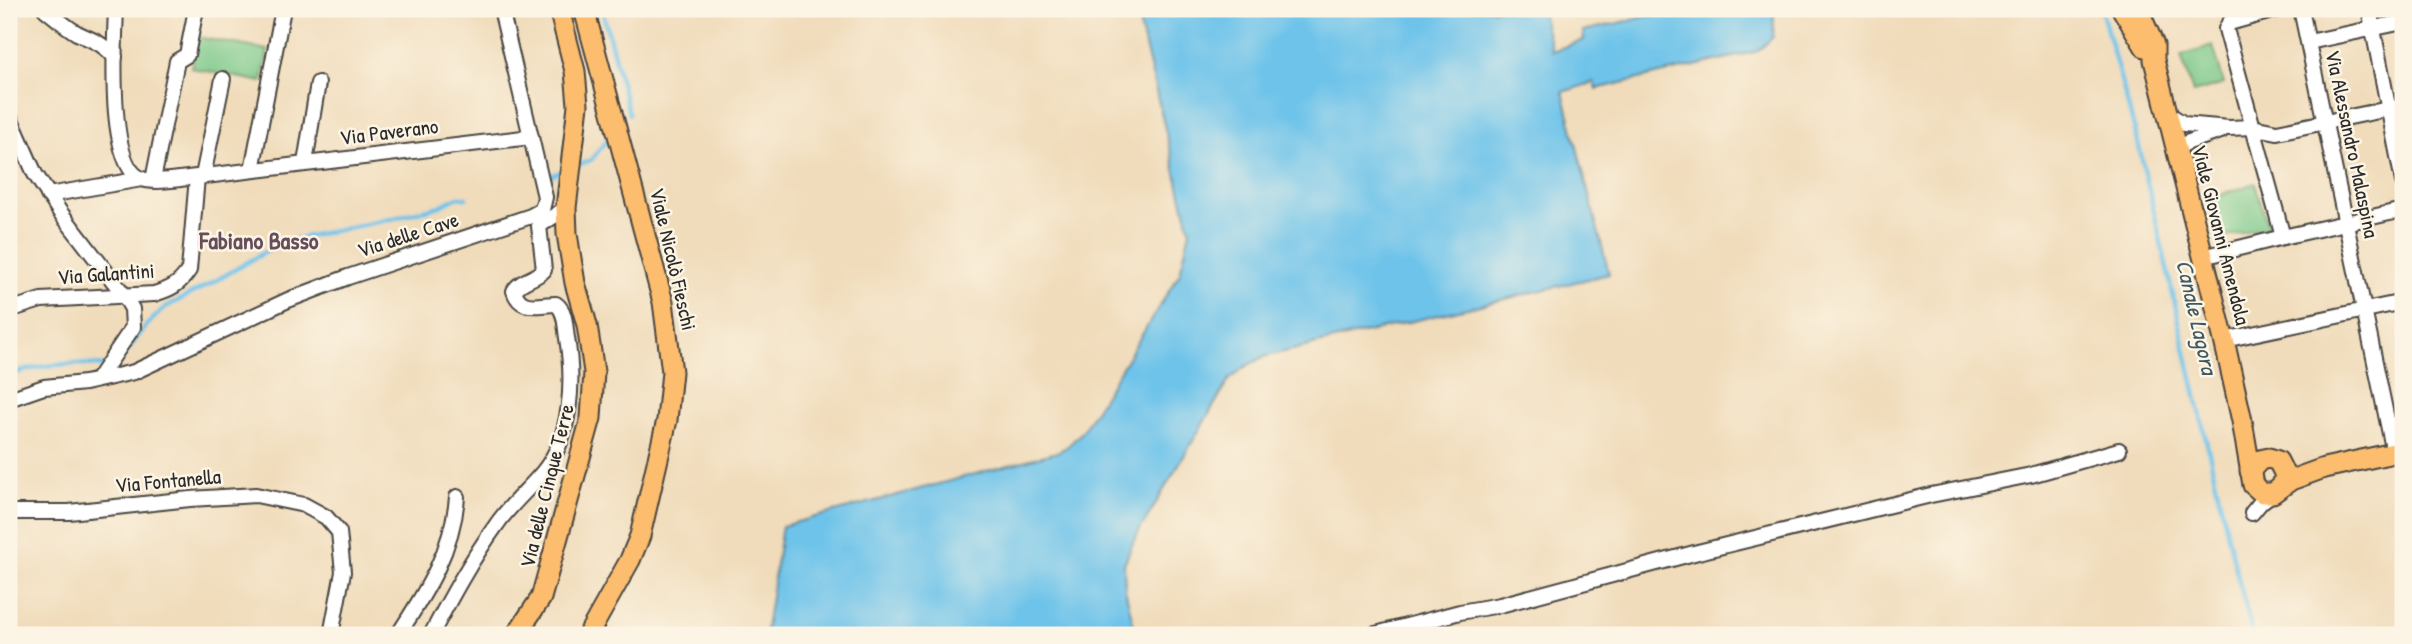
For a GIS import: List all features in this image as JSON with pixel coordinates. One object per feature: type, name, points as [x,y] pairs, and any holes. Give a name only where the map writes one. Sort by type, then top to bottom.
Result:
[{"type":"main road","name":"Via delle Cinque Terre","points":[[516,635],[541,597],[592,418],[594,372],[587,325],[567,234],[566,208],[578,105],[575,71],[559,9]]},
{"type":"main road","name":"Viale Nicolò Fieschi","points":[[584,9],[663,302],[672,372],[667,420],[640,536],[630,560],[588,635]]},
{"type":"main road","name":"Viale Giovanni Amendola","points":[[2122,9],[2154,60]]},
{"type":"main road","name":"Viale Giovanni Amendola","points":[[2138,9],[2154,45],[2154,60],[2224,340],[2252,478]]},
{"type":"main road","name":"Viale Giovanni Amendola","points":[[2242,421],[2256,446],[2275,461]]},
{"type":"main road","points":[[2324,468],[2305,469],[2260,460],[2252,478],[2262,492],[2278,489],[2303,475],[2324,468],[2399,452]]},
{"type":"main road","points":[[2275,461],[2285,475],[2278,489]]},
{"type":"street","points":[[45,9],[75,32],[93,38],[105,46],[115,57]]},
{"type":"street","points":[[116,14],[114,100],[121,148],[134,174],[148,180],[177,61],[187,55],[196,9]]},
{"type":"street","points":[[252,170],[283,9]]},
{"type":"street","name":"Via delle Cave","points":[[9,399],[44,387],[85,383],[99,376],[134,372],[288,300],[348,277],[531,216],[541,210],[545,197],[501,9]]},
{"type":"street","points":[[2274,9],[2230,23],[2226,29],[2283,237]]},
{"type":"street","name":"Via Alessandro Malaspina","points":[[2301,9],[2365,309],[2399,452]]},
{"type":"street","points":[[2369,9],[2403,182]]},
{"type":"street","points":[[93,38],[105,32],[116,14]]},
{"type":"street","points":[[2309,42],[2403,22]]},
{"type":"street","name":"Via Galantini","points":[[9,310],[41,300],[154,294],[171,289],[181,282],[189,270],[200,177],[223,79]]},
{"type":"street","points":[[305,163],[318,83]]},
{"type":"street","points":[[2168,113],[2183,124],[2252,127],[2277,132],[2403,106]]},
{"type":"street","points":[[9,115],[34,174],[132,309],[133,327],[99,376]]},
{"type":"street","points":[[2176,149],[2229,128]]},
{"type":"street","name":"Via Paverano","points":[[48,195],[148,180],[200,177],[531,137]]},
{"type":"street","points":[[431,635],[473,557],[503,515],[545,470],[564,432],[570,382],[569,350],[562,309],[556,304],[524,305],[514,291],[516,286],[544,270],[539,226],[566,208]]},
{"type":"street","points":[[2203,257],[2403,210]]},
{"type":"street","points":[[2224,340],[2403,302]]},
{"type":"street","points":[[1372,635],[1460,612],[1500,605],[1827,520],[2031,475],[2119,450]]},
{"type":"street","name":"Via Fontanella","points":[[9,512],[69,512],[256,495],[304,505],[326,517],[339,532],[343,572],[331,635]]},
{"type":"street","points":[[398,635],[431,584],[446,551],[455,519],[457,498]]},
{"type":"green space","points":[[197,37],[268,50],[262,82],[191,68]]},
{"type":"green space","points":[[2213,46],[2224,84],[2193,93],[2181,56]]},
{"type":"green space","points":[[2255,183],[2268,227],[2222,238],[2213,198]]},
{"type":"water","points":[[1136,9],[1541,9],[1552,51],[1584,40],[1583,31],[1679,9],[1770,9],[1774,14],[1773,37],[1758,51],[1596,89],[1594,82],[1563,92],[1609,274],[1263,357],[1229,380],[1134,540],[1124,564],[1125,589],[1136,635],[765,635],[782,526],[1057,452],[1067,447],[1082,432],[1180,273],[1190,231]]},
{"type":"waterway","points":[[602,9],[629,114]]},
{"type":"waterway","name":"Canale Lagora","points":[[2101,9],[2138,142],[2253,635]]},
{"type":"waterway","points":[[576,166],[591,160],[607,140]]},
{"type":"waterway","points":[[550,176],[565,170]]},
{"type":"waterway","points":[[113,365],[118,363],[146,326],[164,308],[267,251],[304,237],[391,219],[440,206],[458,197],[466,198]]},
{"type":"waterway","points":[[9,376],[56,365],[104,366]]},
{"type":"district","name":"Fabiano Basso","points":[[259,241]]}]
